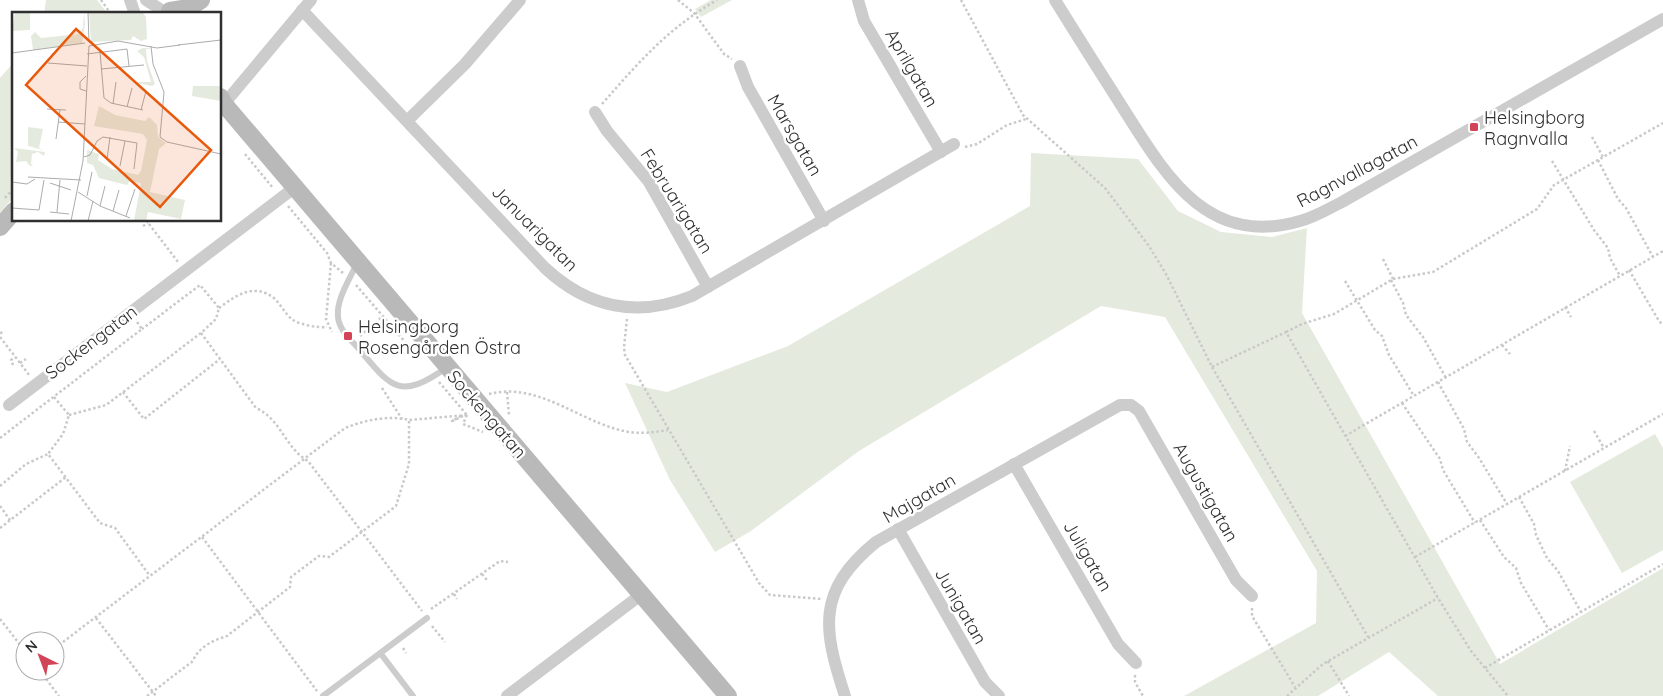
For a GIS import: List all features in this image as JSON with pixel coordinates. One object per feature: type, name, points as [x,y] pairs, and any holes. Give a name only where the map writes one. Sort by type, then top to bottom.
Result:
[{"type":"street","points":[[130,0],[135,12]]},
{"type":"street","points":[[146,0],[166,12],[188,8],[201,0]]},
{"type":"street","points":[[200,12],[205,0]]},
{"type":"street","points":[[221,101],[311,0]]},
{"type":"street","points":[[408,120],[465,64],[520,0]]},
{"type":"street","name":"Aprilgatan","points":[[858,0],[864,21],[941,152]]},
{"type":"street","name":"Ragnvallagatan","points":[[1055,0],[1145,143],[1177,187],[1194,203],[1208,212],[1231,221],[1254,226],[1274,226],[1299,221],[1334,206],[1663,19]]},
{"type":"street","name":"Januarigatan","points":[[302,10],[556,278],[592,300],[629,308],[663,306],[708,287],[954,144]]},
{"type":"street","name":"Marsgatan","points":[[740,66],[748,87],[824,221]]},
{"type":"street","name":"Sockengatan","points":[[221,101],[446,368],[728,696]]},
{"type":"street","name":"Februarigatan","points":[[595,112],[649,182],[708,287]]},
{"type":"street","name":"Sockengatan","points":[[8,405],[294,188]]},
{"type":"street","points":[[0,227],[12,213]]},
{"type":"street","name":"Majgatan","points":[[845,696],[833,659],[829,636],[829,610],[838,585],[853,562],[876,542],[1114,407],[1131,405]]},
{"type":"street","name":"Augustigatan","points":[[1131,405],[1139,411],[1236,580],[1252,596]]},
{"type":"street","name":"Juligatan","points":[[1014,464],[1118,644],[1136,663]]},
{"type":"street","name":"Junigatan","points":[[898,530],[985,682],[999,696]]},
{"type":"street","points":[[507,696],[642,594]]},
{"type":"lane","points":[[357,262],[338,308],[339,324],[348,336],[391,384],[399,386],[416,385],[446,368]]},
{"type":"lane","points":[[322,696],[427,618]]},
{"type":"lane","points":[[381,654],[412,696]]},
{"type":"path","points":[[101,0],[110,12]]},
{"type":"path","points":[[678,0],[694,13],[724,54],[740,66]]},
{"type":"path","points":[[595,112],[645,55],[694,13],[716,0]]},
{"type":"path","points":[[961,0],[1026,119],[1042,130],[1091,174],[1135,225],[1166,274],[1212,367],[1368,638]]},
{"type":"path","points":[[954,144],[969,147],[1007,125],[1026,119]]},
{"type":"path","points":[[1212,367],[1302,324],[1334,314],[1392,279],[1433,272],[1537,209],[1549,190],[1564,179],[1663,123]]},
{"type":"path","points":[[1592,138],[1602,157]]},
{"type":"path","points":[[1552,160],[1594,230],[1608,248],[1610,258],[1620,276]]},
{"type":"path","points":[[1598,160],[1618,200],[1626,208],[1654,257]]},
{"type":"path","points":[[143,226],[147,221],[184,271]]},
{"type":"path","points":[[166,254],[170,251]]},
{"type":"path","points":[[1346,436],[1663,251]]},
{"type":"path","points":[[1383,259],[1403,303],[1406,315],[1422,337],[1446,378]]},
{"type":"path","points":[[1629,270],[1658,321],[1663,325]]},
{"type":"path","points":[[1345,281],[1375,330],[1382,336],[1389,355],[1414,396]]},
{"type":"path","points":[[0,438],[200,285],[219,308]]},
{"type":"path","points":[[69,415],[106,404],[123,392],[201,333],[216,319],[219,308],[236,295],[248,291],[262,292],[274,299],[293,320],[327,327]]},
{"type":"path","points":[[1565,307],[1571,317]]},
{"type":"path","points":[[629,308],[624,347],[625,355],[765,591],[770,596],[832,600]]},
{"type":"path","points":[[130,312],[142,329]]},
{"type":"path","points":[[360,336],[383,316]]},
{"type":"path","points":[[0,333],[5,332]]},
{"type":"path","points":[[1286,332],[1438,598],[1471,651],[1508,696]]},
{"type":"path","points":[[201,333],[256,408],[268,414],[362,532],[423,613],[436,608],[500,561],[508,562]]},
{"type":"path","points":[[0,337],[36,384]]},
{"type":"path","points":[[1502,344],[1510,354]]},
{"type":"path","points":[[13,365],[11,360],[15,357]]},
{"type":"path","points":[[20,363],[26,359]]},
{"type":"path","points":[[123,392],[144,419],[220,359]]},
{"type":"path","points":[[1438,382],[1464,430],[1467,442],[1507,504]]},
{"type":"path","points":[[507,392],[536,395],[609,426],[628,432],[643,433],[669,430]]},
{"type":"path","points":[[54,397],[69,415]]},
{"type":"path","points":[[1402,403],[1440,459],[1443,470],[1475,523]]},
{"type":"path","points":[[1415,557],[1663,414]]},
{"type":"path","points":[[0,486],[26,464],[48,454],[63,434],[69,415]]},
{"type":"path","points":[[65,640],[345,428],[364,421],[402,418],[409,420],[467,415]]},
{"type":"path","points":[[146,696],[193,661],[196,654],[214,640],[227,636],[290,587],[291,577],[319,556],[329,557],[396,506],[409,464],[409,420]]},
{"type":"path","points":[[1594,431],[1604,448]]},
{"type":"path","points":[[1565,471],[1570,446]]},
{"type":"path","points":[[48,454],[100,523],[114,528],[150,576]]},
{"type":"path","points":[[0,528],[66,477]]},
{"type":"path","points":[[1519,497],[1534,524],[1536,535],[1547,558],[1558,570],[1581,612]]},
{"type":"path","points":[[0,506],[10,520]]},
{"type":"path","points":[[1480,520],[1504,557],[1516,568],[1521,582],[1549,630]]},
{"type":"path","points":[[202,537],[322,696]]},
{"type":"path","points":[[1485,668],[1663,564]]},
{"type":"path","points":[[482,574],[486,580]]},
{"type":"path","points":[[454,594],[457,599]]},
{"type":"path","points":[[1252,596],[1252,616],[1295,687]]},
{"type":"path","points":[[1287,696],[1295,687],[1328,661],[1438,598]]},
{"type":"path","points":[[96,617],[156,696]]},
{"type":"path","points":[[427,618],[445,642]]},
{"type":"path","points":[[0,619],[15,638]]},
{"type":"path","points":[[1328,661],[1349,696]]},
{"type":"path","points":[[1136,663],[1135,682],[1143,696]]},
{"type":"path","points":[[48,681],[59,696]]},
{"type":"shaded area","points":[[46,0],[97,0],[106,12],[44,12]]},
{"type":"shaded area","points":[[711,0],[732,0],[701,17],[695,9]]},
{"type":"shaded area","points":[[12,64],[12,198],[0,213],[0,78]]},
{"type":"shaded area","points":[[1031,153],[1138,159],[1178,211],[1221,232],[1272,237],[1307,228],[1302,313],[1500,664],[1663,568],[1663,696],[1438,696],[1389,652],[1318,696],[1184,696],[1316,623],[1317,571],[1165,317],[1101,306],[859,451],[751,531],[715,552],[670,480],[625,383],[667,392],[788,346],[1030,206]]},
{"type":"shaded area","points":[[1655,434],[1663,448],[1663,550],[1622,573],[1570,482]]},
{"type":"place","name":"Helsingborg Ragnvalla","points":[[1474,127]]},
{"type":"place","name":"Helsingborg Rosengården Östra","points":[[348,336]]}]
